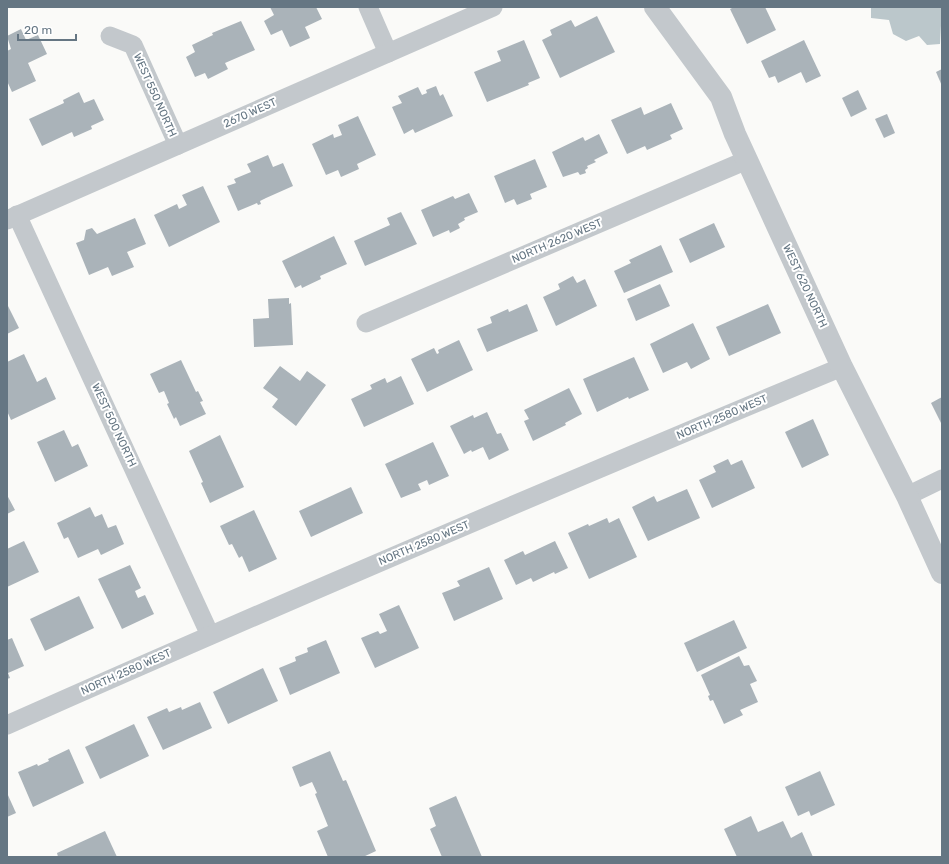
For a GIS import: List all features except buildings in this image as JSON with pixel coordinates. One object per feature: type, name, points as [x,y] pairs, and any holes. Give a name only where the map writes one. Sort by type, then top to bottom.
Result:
[{"type":"street","points":[[368,7],[388,53]]},
{"type":"street","name":"2670 WEST","points":[[12,217],[493,7]]},
{"type":"street","name":"WEST 620 NORTH","points":[[655,7],[721,97],[842,367],[907,496],[942,573]]},
{"type":"street","name":"WEST 550 NORTH","points":[[110,36],[133,45],[178,145]]},
{"type":"street","name":"NORTH 2620 WEST","points":[[366,323],[748,160]]},
{"type":"street","name":"WEST 500 NORTH","points":[[12,217],[210,635]]},
{"type":"street","name":"NORTH 2580 WEST","points":[[7,725],[210,635],[578,477],[842,367]]},
{"type":"street","points":[[907,496],[942,479]]},
{"type":"shaded area","points":[[871,7],[942,7],[940,44],[927,45],[919,36],[906,41],[893,34],[889,20],[871,18]]}]
